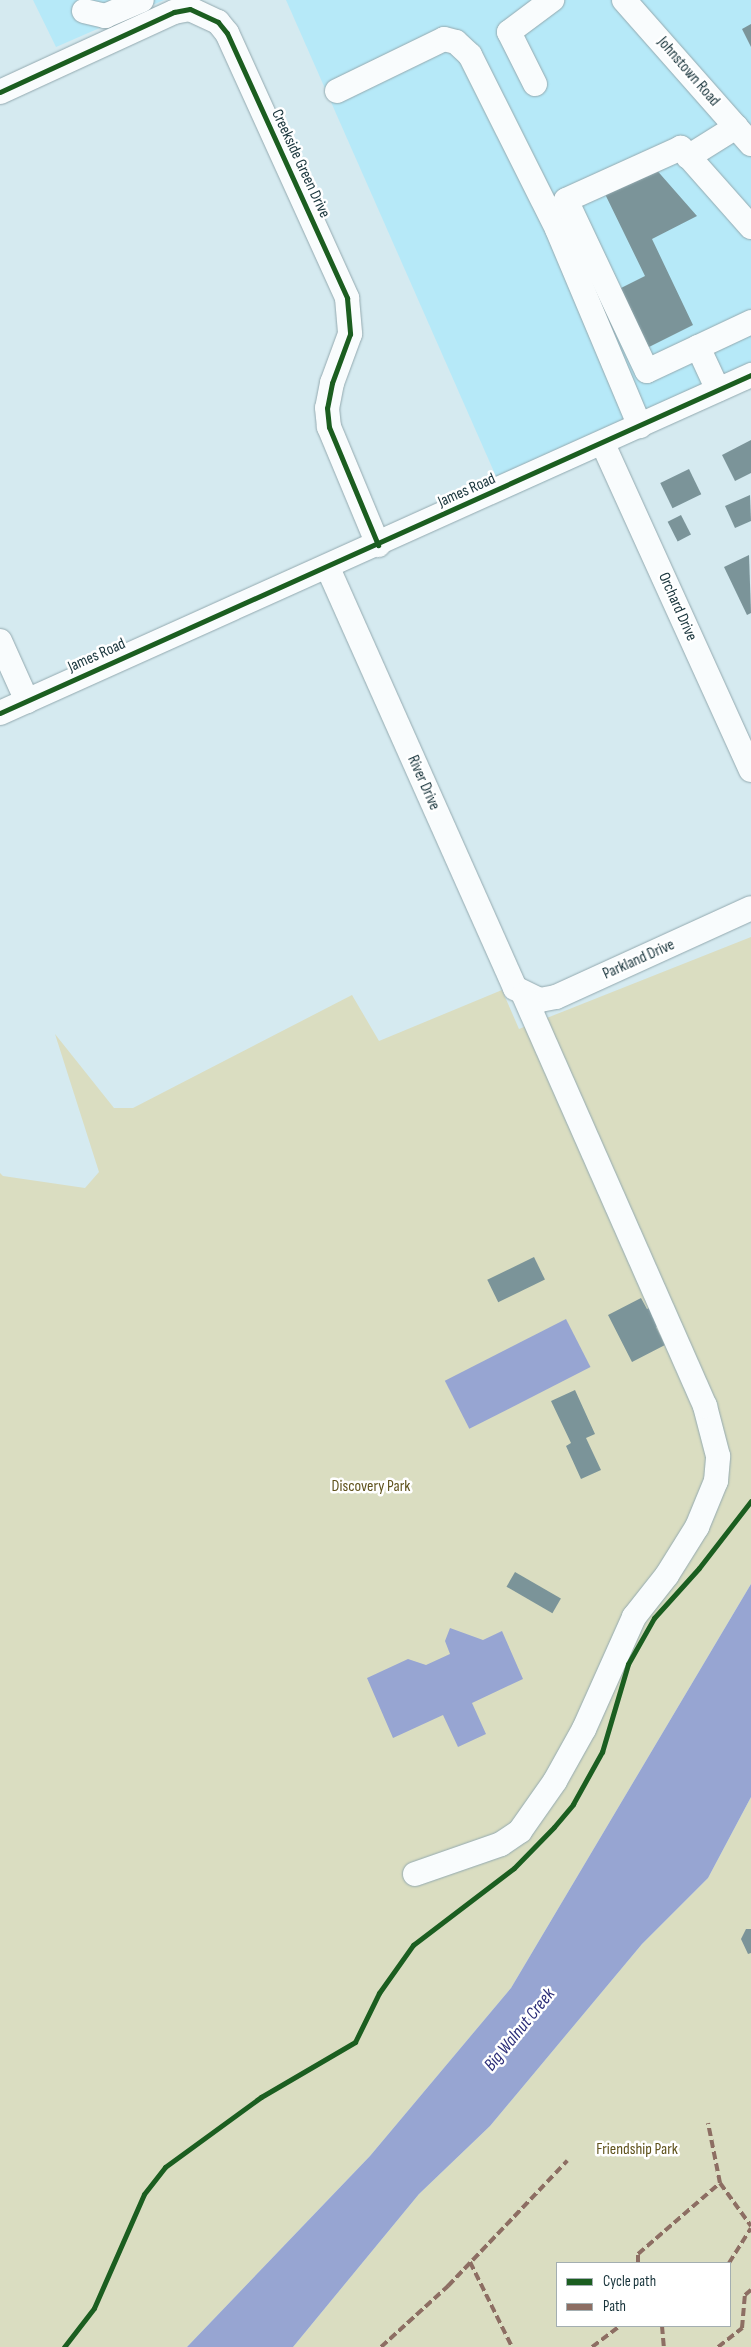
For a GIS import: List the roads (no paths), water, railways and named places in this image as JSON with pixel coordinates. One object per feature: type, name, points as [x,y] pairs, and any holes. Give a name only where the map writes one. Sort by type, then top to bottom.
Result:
[{"type":"street","points":[[84,11],[105,16],[142,0]]},
{"type":"street","points":[[535,84],[509,32],[552,0]]},
{"type":"street","name":"Johnstown Road","points":[[624,0],[743,135]]},
{"type":"street","name":"Creekside Green Drive","points":[[0,92],[174,12],[190,9],[218,22],[227,34],[347,298],[350,334],[332,383],[327,408],[329,427],[378,545]]},
{"type":"street","points":[[337,91],[444,39],[456,42],[470,55],[557,229],[640,426]]},
{"type":"street","points":[[688,157],[743,135]]},
{"type":"street","points":[[751,227],[681,148],[566,200],[647,371],[751,322]]},
{"type":"street","points":[[698,347],[718,390]]},
{"type":"street","name":"James Road","points":[[0,713],[328,568],[751,375]]},
{"type":"street","name":"Orchard Drive","points":[[603,444],[751,770]]},
{"type":"street","name":"River Drive","points":[[328,568],[510,978],[515,988],[524,995],[705,1406],[718,1456],[716,1481],[697,1528],[667,1575],[634,1617],[584,1729],[525,1825],[501,1844],[415,1874]]},
{"type":"street","points":[[0,641],[26,701]]},
{"type":"street","name":"Parkland Drive","points":[[524,995],[540,1000],[556,997],[751,908]]},
{"type":"water","points":[[566,1319],[591,1367],[469,1429],[445,1381]]},
{"type":"water","name":"Big Walnut Creek","points":[[751,1584],[751,1797],[708,1878],[642,1944],[490,2126],[419,2194],[293,2347],[187,2347],[370,2156],[511,1988]]},
{"type":"water","points":[[450,1628],[483,1640],[502,1631],[523,1679],[472,1703],[486,1734],[458,1747],[443,1715],[393,1738],[367,1678],[408,1659],[426,1665],[450,1654],[445,1641]]},
{"type":"park label","name":"Discovery Park","points":[[371,1487]]},
{"type":"park label","name":"Friendship Park","points":[[637,2150]]}]
